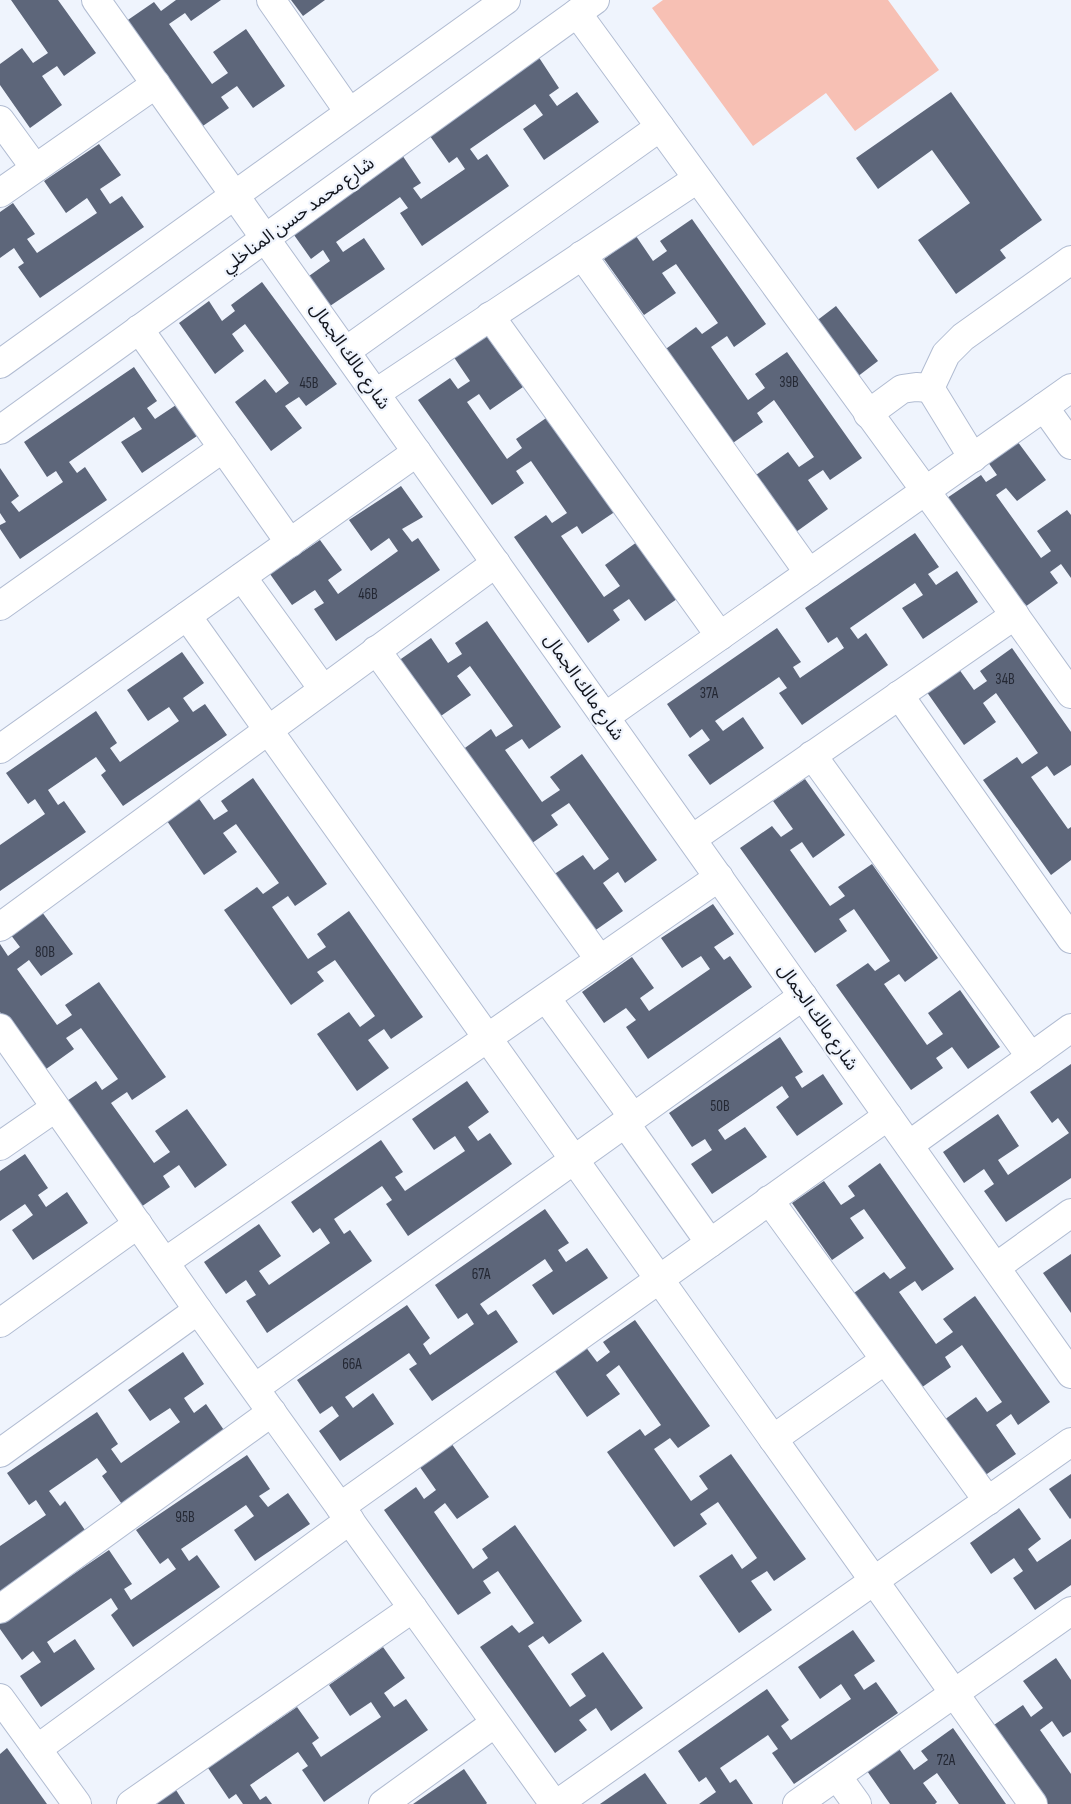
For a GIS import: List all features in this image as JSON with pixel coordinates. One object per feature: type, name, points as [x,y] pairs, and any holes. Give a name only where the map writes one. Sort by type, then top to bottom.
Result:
[{"type":"street","name":"شارع مالك الجمال","points":[[96,0],[1071,1374]]},
{"type":"street","points":[[271,0],[350,112]]},
{"type":"street","points":[[0,364],[350,112],[497,2]]},
{"type":"street","points":[[586,6],[660,127],[1070,690]]},
{"type":"street","name":"شارع محمد حسن المناخلي","points":[[0,430],[586,6]]},
{"type":"street","points":[[0,193],[156,84]]},
{"type":"street","points":[[0,120],[36,168]]},
{"type":"street","points":[[346,351],[660,127]]},
{"type":"street","points":[[376,393],[697,178]]},
{"type":"street","points":[[582,255],[809,573]]},
{"type":"street","points":[[930,388],[946,354],[963,337],[1071,260]]},
{"type":"street","points":[[490,316],[720,636]]},
{"type":"street","points":[[139,329],[290,543]]},
{"type":"street","points":[[868,414],[902,389],[930,388]]},
{"type":"street","points":[[930,388],[973,458]]},
{"type":"street","points":[[605,716],[1071,388]]},
{"type":"street","points":[[1044,407],[1071,445]]},
{"type":"street","points":[[0,606],[224,448]]},
{"type":"street","points":[[0,749],[417,452]]},
{"type":"street","points":[[0,927],[496,563]]},
{"type":"street","points":[[242,577],[323,689]]},
{"type":"street","points":[[692,839],[1015,615]]},
{"type":"street","points":[[187,616],[1032,1804]]},
{"type":"street","points":[[376,650],[600,960]]},
{"type":"street","points":[[899,695],[1071,938]]},
{"type":"street","points":[[812,755],[1031,1057]]},
{"type":"street","points":[[165,1262],[719,878]]},
{"type":"street","points":[[256,1388],[803,996]]},
{"type":"street","points":[[546,998],[710,1243]]},
{"type":"street","points":[[0,1028],[198,1310],[554,1804]]},
{"type":"street","points":[[909,1145],[1071,1028]]},
{"type":"street","points":[[0,1146],[55,1108]]},
{"type":"street","points":[[37,1749],[345,1514],[659,1279],[888,1116]]},
{"type":"street","points":[[769,1200],[988,1500]]},
{"type":"street","points":[[996,1267],[1071,1214]]},
{"type":"street","points":[[0,1322],[138,1224]]},
{"type":"street","points":[[0,1453],[198,1310]]},
{"type":"street","points":[[773,1439],[886,1360]]},
{"type":"street","points":[[0,1609],[272,1412]]},
{"type":"street","points":[[558,1804],[1071,1442]]},
{"type":"street","points":[[131,1804],[413,1608]]},
{"type":"street","points":[[797,1804],[954,1693],[1069,1617]]},
{"type":"street","points":[[0,1698],[77,1804]]},
{"type":"street","points":[[383,1804],[495,1723]]},
{"type":"street","points":[[837,1776],[857,1804]]},
{"type":"shaded area","points":[[663,0],[888,0],[939,70],[855,131],[826,93],[753,146],[652,8]]},
{"type":"building","points":[[11,0],[58,0],[96,53],[64,76],[57,66],[42,76],[62,105],[30,128],[0,85],[0,64],[22,48],[33,63],[48,53]]},
{"type":"building","points":[[176,0],[221,0],[191,21],[185,13],[169,24],[212,84],[228,73],[213,52],[246,29],[285,86],[253,108],[237,86],[221,97],[229,108],[197,130],[122,24],[154,2],[161,11]]},
{"type":"building","points":[[291,0],[325,0],[303,16]]},
{"type":"building","points":[[536,53],[559,88],[549,95],[557,106],[577,92],[599,122],[544,160],[523,129],[543,115],[535,104],[470,149],[478,160],[487,154],[509,186],[422,246],[400,213],[408,208],[400,197],[336,242],[343,252],[364,238],[385,269],[330,306],[309,276],[330,261],[323,250],[311,259],[287,225],[398,149],[421,183],[413,188],[421,199],[465,169],[457,157],[449,163],[425,129]]},
{"type":"building","points":[[951,92],[1042,220],[1000,250],[1006,258],[956,294],[918,240],[970,203],[932,150],[878,189],[856,158]]},
{"type":"building","points":[[99,144],[121,175],[100,189],[110,204],[122,196],[144,227],[40,298],[18,267],[24,263],[14,248],[0,258],[0,212],[13,203],[35,234],[27,239],[37,253],[97,213],[87,198],[66,213],[44,181]]},
{"type":"building","points":[[692,219],[766,324],[734,347],[727,336],[711,347],[748,400],[765,388],[755,374],[787,352],[862,458],[830,480],[823,470],[808,480],[828,509],[796,532],[756,475],[788,452],[799,467],[814,457],[774,400],[757,413],[763,422],[730,445],[663,351],[696,327],[702,334],[718,323],[676,264],[662,273],[676,293],[644,315],[604,259],[636,236],[653,261],[667,251],[660,241]]},
{"type":"building","points":[[262,282],[337,384],[306,406],[299,397],[285,406],[302,428],[271,451],[235,402],[265,379],[276,393],[289,383],[245,324],[232,334],[244,351],[215,374],[179,323],[209,301],[222,321],[235,311],[231,305]]},
{"type":"building","points":[[836,306],[878,361],[857,377],[815,322]]},
{"type":"building","points":[[483,331],[523,387],[490,410],[479,394],[467,402],[507,459],[522,448],[516,439],[549,416],[616,511],[582,534],[577,526],[561,536],[604,597],[620,586],[605,565],[637,542],[677,599],[645,621],[629,599],[613,610],[620,620],[588,643],[514,537],[546,515],[552,523],[567,513],[531,461],[516,471],[524,483],[492,505],[418,400],[450,378],[458,389],[470,381],[451,353]]},
{"type":"building","points":[[134,367],[157,401],[147,408],[155,419],[176,405],[197,436],[142,473],[121,442],[142,429],[134,417],[69,462],[77,473],[85,467],[107,500],[20,559],[0,529],[0,525],[6,522],[0,513],[0,468],[19,496],[11,502],[19,512],[63,482],[56,471],[47,477],[24,442]]},
{"type":"building","points":[[1012,434],[1046,480],[1017,501],[1006,488],[996,495],[1041,558],[1051,551],[1037,531],[1067,510],[1071,515],[1071,578],[1061,564],[1050,572],[1058,583],[1025,607],[947,498],[981,475],[986,482],[997,475],[983,455]]},
{"type":"building","points":[[401,486],[423,517],[402,529],[412,542],[418,538],[440,570],[336,641],[314,609],[324,603],[315,590],[292,605],[270,574],[320,540],[342,570],[328,580],[338,594],[398,551],[389,538],[371,551],[349,520]]},
{"type":"building","points":[[915,533],[939,567],[928,574],[936,585],[957,571],[978,602],[923,639],[902,608],[923,595],[915,583],[850,628],[858,639],[866,633],[888,665],[802,725],[779,693],[787,688],[779,677],[715,721],[723,731],[743,717],[764,748],[710,785],[688,755],[710,740],[702,729],[690,738],[667,704],[777,628],[801,662],[793,667],[800,678],[844,648],[837,637],[828,643],[805,608]]},
{"type":"building","points":[[487,621],[561,727],[529,749],[522,739],[505,750],[542,802],[560,790],[550,777],[582,754],[657,860],[625,883],[618,872],[603,883],[623,911],[590,934],[550,877],[583,855],[594,870],[609,859],[569,803],[551,815],[558,825],[525,848],[458,753],[491,729],[496,737],[513,726],[470,666],[457,676],[471,695],[438,718],[398,661],[431,638],[448,663],[462,654],[455,643]]},
{"type":"building","points":[[1012,648],[1071,732],[1071,765],[1054,776],[1047,766],[1031,777],[1068,829],[1071,827],[1071,860],[1051,875],[983,780],[1017,757],[1022,764],[1038,753],[996,693],[983,703],[996,722],[964,745],[924,688],[956,665],[974,690],[987,681],[980,671]]},
{"type":"building","points":[[182,652],[204,683],[183,698],[193,712],[205,704],[227,735],[123,806],[101,775],[106,771],[96,757],[48,790],[58,805],[64,801],[86,832],[0,891],[0,845],[45,814],[35,799],[28,804],[6,773],[96,711],[117,743],[110,748],[120,762],[179,721],[169,707],[148,721],[127,690]]},
{"type":"building","points":[[253,778],[327,884],[295,906],[288,896],[272,907],[308,959],[326,947],[317,934],[349,911],[423,1017],[391,1039],[384,1029],[368,1040],[389,1068],[357,1091],[317,1034],[349,1012],[360,1027],[375,1016],[335,960],[317,972],[324,981],[291,1005],[224,910],[257,887],[263,894],[279,883],[236,824],[223,833],[237,852],[204,875],[165,818],[197,796],[214,820],[228,811],[221,801]]},
{"type":"building","points":[[805,779],[845,835],[813,858],[802,842],[790,850],[830,906],[845,896],[838,887],[872,864],[938,958],[905,982],[899,974],[884,984],[927,1045],[943,1034],[928,1013],[960,990],[1000,1047],[968,1069],[952,1047],[936,1058],[943,1068],[911,1090],[836,985],[868,963],[875,971],[890,961],[854,909],[839,919],[847,931],[815,953],[740,848],[772,826],[781,837],[793,829],[773,801]]},
{"type":"building","points":[[713,904],[734,934],[714,947],[724,960],[730,956],[752,987],[648,1059],[626,1027],[636,1020],[626,1008],[604,1023],[582,992],[632,957],[654,988],[640,998],[649,1011],[710,969],[701,956],[682,968],[661,938]]},
{"type":"building","points":[[39,908],[73,954],[41,976],[29,960],[17,969],[57,1025],[72,1015],[65,1005],[99,982],[166,1077],[132,1100],[127,1092],[111,1103],[154,1163],[170,1152],[155,1131],[187,1109],[227,1165],[195,1188],[179,1165],[163,1176],[170,1187],[138,1209],[64,1103],[96,1081],[102,1090],[118,1079],[81,1028],[66,1038],[74,1049],[42,1072],[0,1012],[0,944],[8,956],[20,947],[7,930]]},
{"type":"building","points":[[780,1037],[803,1072],[795,1077],[802,1088],[823,1074],[843,1104],[797,1136],[776,1107],[789,1097],[782,1086],[718,1130],[725,1140],[745,1127],[767,1157],[712,1194],[691,1164],[712,1150],[705,1139],[692,1147],[669,1113]]},
{"type":"building","points":[[1071,1064],[1071,1178],[1006,1222],[984,1191],[994,1184],[984,1169],[964,1183],[943,1152],[998,1114],[1019,1146],[998,1160],[1008,1175],[1069,1133],[1058,1118],[1052,1123],[1030,1092]]},
{"type":"building","points":[[467,1081],[489,1112],[468,1127],[478,1141],[490,1133],[512,1164],[408,1236],[386,1204],[392,1200],[382,1186],[334,1219],[344,1234],[350,1230],[372,1261],[267,1333],[246,1301],[256,1295],[246,1280],[226,1294],[204,1262],[259,1224],[281,1256],[259,1271],[269,1285],[330,1243],[320,1228],[313,1233],[291,1202],[381,1140],[403,1172],[395,1177],[405,1191],[465,1151],[455,1136],[434,1150],[412,1119]]},
{"type":"building","points":[[25,1154],[48,1188],[38,1195],[46,1207],[67,1192],[88,1223],[33,1260],[12,1230],[33,1215],[25,1204],[0,1221],[0,1171]]},
{"type":"building","points":[[880,1163],[954,1269],[922,1291],[915,1281],[899,1292],[936,1344],[953,1332],[943,1319],[975,1296],[1050,1402],[1018,1425],[1011,1414],[996,1425],[1016,1454],[984,1476],[944,1420],[976,1397],[987,1412],[1002,1402],[962,1345],[945,1357],[951,1367],[918,1390],[851,1295],[884,1272],[890,1279],[906,1268],[864,1209],[850,1218],[864,1238],[832,1260],[792,1203],[824,1181],[841,1205],[855,1196],[848,1186]]},
{"type":"building","points":[[545,1209],[569,1243],[558,1250],[566,1262],[587,1248],[608,1278],[553,1315],[532,1285],[553,1271],[545,1259],[480,1304],[488,1315],[496,1310],[518,1342],[432,1401],[409,1369],[417,1364],[409,1353],[345,1397],[353,1408],[373,1393],[394,1424],[340,1461],[319,1431],[339,1416],[332,1406],[320,1414],[297,1380],[407,1305],[430,1338],[423,1344],[430,1355],[474,1324],[467,1313],[458,1319],[435,1285]]},
{"type":"building","points":[[1071,1254],[1071,1313],[1043,1273]]},
{"type":"building","points":[[635,1320],[710,1426],[678,1448],[670,1438],[654,1449],[691,1501],[708,1489],[699,1476],[731,1454],[806,1559],[774,1581],[767,1571],[751,1581],[772,1610],[739,1633],[699,1576],[732,1554],[742,1569],[757,1558],[718,1502],[700,1514],[707,1524],[674,1547],[607,1452],[640,1429],[645,1436],[661,1425],[619,1365],[606,1375],[620,1394],[587,1417],[547,1360],[579,1338],[597,1362],[610,1352],[603,1342]]},
{"type":"building","points":[[183,1352],[204,1384],[184,1398],[194,1413],[206,1404],[228,1436],[124,1507],[102,1476],[107,1472],[97,1458],[49,1491],[60,1506],[65,1501],[87,1533],[0,1593],[0,1546],[46,1515],[36,1500],[29,1505],[7,1473],[97,1412],[118,1444],[111,1449],[121,1463],[180,1422],[170,1408],[150,1421],[128,1390]]},
{"type":"building","points":[[449,1440],[489,1497],[457,1519],[445,1503],[434,1512],[473,1569],[488,1558],[482,1549],[515,1525],[582,1621],[549,1644],[543,1636],[528,1646],[570,1707],[586,1696],[571,1674],[603,1652],[643,1708],[611,1731],[596,1708],[579,1720],[587,1730],[555,1753],[480,1647],[512,1625],[519,1633],[534,1623],[498,1571],[483,1581],[491,1593],[458,1615],[384,1510],[416,1487],[424,1499],[436,1490],[417,1463]]},
{"type":"building","points":[[247,1455],[270,1489],[259,1496],[268,1507],[288,1493],[310,1524],[255,1561],[234,1530],[254,1516],[246,1505],[181,1549],[189,1561],[197,1555],[220,1587],[133,1647],[111,1615],[118,1609],[111,1598],[47,1642],[54,1653],[75,1639],[95,1669],[41,1707],[20,1676],[41,1662],[33,1651],[22,1660],[0,1629],[0,1624],[109,1550],[132,1584],[124,1589],[131,1600],[176,1569],[168,1558],[160,1564],[136,1530]]},
{"type":"building","points":[[1071,1474],[1071,1518],[1070,1519],[1049,1489]]},
{"type":"building","points":[[1019,1508],[1041,1539],[1028,1549],[1037,1562],[1071,1539],[1071,1585],[1035,1610],[1013,1578],[1023,1571],[1014,1558],[991,1574],[970,1543]]},
{"type":"building","points":[[853,1630],[875,1661],[854,1675],[864,1690],[876,1682],[898,1713],[794,1784],[772,1753],[778,1749],[768,1735],[720,1768],[730,1783],[736,1779],[753,1804],[699,1804],[716,1792],[706,1777],[699,1782],[678,1751],[767,1689],[789,1720],[781,1726],[791,1740],[851,1699],[841,1684],[820,1699],[798,1667]]},
{"type":"building","points":[[383,1647],[405,1678],[384,1693],[394,1707],[406,1699],[428,1730],[324,1802],[302,1770],[308,1766],[298,1752],[250,1785],[260,1800],[266,1796],[272,1804],[243,1804],[236,1794],[229,1799],[208,1768],[297,1707],[319,1738],[312,1743],[321,1757],[381,1717],[371,1702],[350,1716],[329,1685]]},
{"type":"building","points":[[1056,1658],[1071,1680],[1071,1732],[1063,1737],[1052,1721],[1040,1730],[1071,1774],[1071,1804],[1045,1804],[991,1727],[1023,1705],[1031,1717],[1043,1708],[1023,1681]]},
{"type":"building","points":[[953,1728],[1006,1804],[959,1804],[937,1773],[923,1783],[937,1802],[935,1804],[890,1804],[865,1768],[897,1746],[914,1770],[928,1760],[921,1751]]},
{"type":"building","points":[[7,1748],[47,1804],[0,1804],[0,1754]]},
{"type":"building","points":[[464,1769],[486,1804],[413,1804]]},
{"type":"building","points":[[645,1773],[667,1804],[600,1804]]},
{"type":"building","points":[[176,1790],[185,1804],[155,1804]]}]
